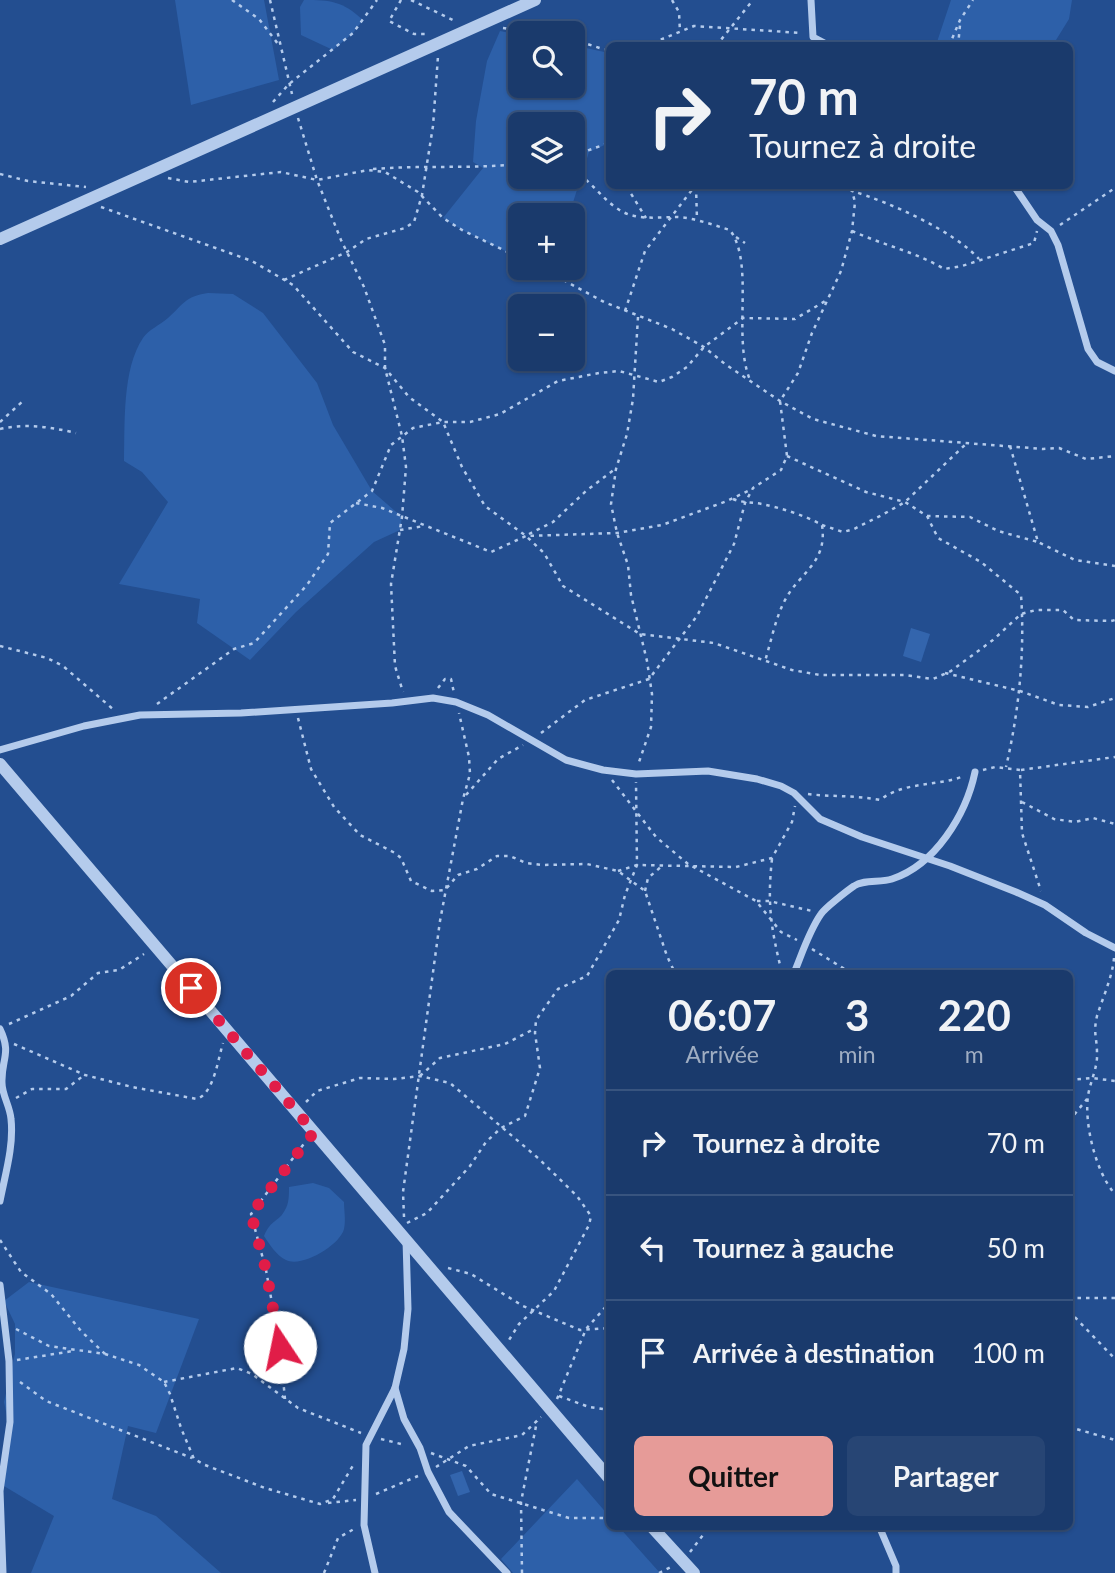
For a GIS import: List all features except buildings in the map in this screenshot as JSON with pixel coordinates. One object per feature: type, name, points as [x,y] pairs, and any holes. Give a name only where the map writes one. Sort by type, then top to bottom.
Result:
[{"type":"street","points":[[0,239],[295,106],[433,39],[471,28],[535,0]]},
{"type":"street","points":[[811,0],[813,37],[822,42]]},
{"type":"street","points":[[1016,189],[1037,220],[1051,231],[1058,245],[1088,349],[1097,362],[1115,371]]},
{"type":"street","points":[[0,750],[84,726],[140,715],[295,709],[430,699],[456,702],[488,715],[566,760],[603,770],[636,774],[708,771],[757,779],[794,793],[820,819],[862,837],[972,874],[1045,905],[1086,933],[1115,948]]},
{"type":"street","points":[[0,764],[606,1474]]},
{"type":"street","points":[[795,970],[822,912],[856,884],[891,880],[927,858],[943,841],[972,788],[975,772]]},
{"type":"street","points":[[0,1030],[7,1050],[1,1077],[2,1090],[9,1106],[12,1132],[0,1201]]},
{"type":"street","points":[[375,1573],[364,1525],[366,1445],[395,1388],[404,1349],[408,1309],[406,1239]]},
{"type":"street","points":[[0,1285],[9,1361],[10,1422],[0,1491],[3,1573]]},
{"type":"street","points":[[395,1388],[404,1419],[449,1512],[506,1573]]},
{"type":"street","points":[[655,1530],[694,1573]]},
{"type":"street","points":[[881,1530],[896,1566],[896,1573]]},
{"type":"path","points":[[232,0],[260,19],[280,47]]},
{"type":"path","points":[[270,0],[289,84],[317,180],[364,287],[385,345],[384,368],[402,436],[406,467],[402,517],[391,584],[395,666],[406,702]]},
{"type":"path","points":[[271,104],[289,84],[353,33],[377,0]]},
{"type":"path","points":[[284,280],[347,252],[366,239],[405,228],[414,222],[422,195],[433,126],[433,39],[415,34],[389,21],[401,0]]},
{"type":"path","points":[[411,0],[471,28]]},
{"type":"path","points":[[672,0],[679,12],[680,32]]},
{"type":"path","points":[[719,42],[753,0]]},
{"type":"path","points":[[951,42],[960,20],[974,0]]},
{"type":"path","points":[[958,42],[960,20]]},
{"type":"path","points":[[655,42],[694,26],[806,33],[813,37]]},
{"type":"path","points":[[502,28],[508,29]]},
{"type":"path","points":[[585,43],[606,50]]},
{"type":"path","points":[[585,151],[606,144]]},
{"type":"path","points":[[166,178],[189,182],[281,172],[317,180],[368,170],[508,165]]},
{"type":"path","points":[[368,170],[385,172],[399,178],[422,195],[443,218],[461,230],[508,252]]},
{"type":"path","points":[[0,174],[28,181],[109,189]]},
{"type":"path","points":[[585,178],[618,210],[646,218],[697,220],[730,230],[739,250],[742,349],[744,365],[751,381]]},
{"type":"path","points":[[852,231],[883,245],[924,257],[944,269],[1034,243],[1115,188]]},
{"type":"path","points":[[631,189],[630,192],[646,218]]},
{"type":"path","points":[[625,310],[645,251],[693,189]]},
{"type":"path","points":[[696,189],[697,220]]},
{"type":"path","points":[[852,191],[856,189]]},
{"type":"path","points":[[526,536],[617,533],[662,525],[732,498],[781,470],[787,456],[780,401],[798,373],[841,271],[852,231],[855,202],[852,191]]},
{"type":"path","points":[[852,191],[904,211],[945,234],[979,260]]},
{"type":"path","points":[[81,201],[113,210],[252,261],[293,285],[353,352],[384,368],[409,397],[443,422],[462,467],[485,506],[544,553],[563,586],[640,634],[715,643],[792,670],[820,675],[905,674],[933,679],[993,640],[1021,614],[1036,610],[1063,610],[1074,620],[1115,620]]},
{"type":"path","points":[[1034,243],[1037,220]]},
{"type":"path","points":[[734,236],[745,243]]},
{"type":"path","points":[[565,280],[638,317],[673,329],[704,347],[780,401],[813,419],[870,435],[1059,448],[1086,459],[1115,456]]},
{"type":"path","points":[[140,715],[234,649],[254,643],[307,586],[328,554],[330,523],[372,491],[391,445],[413,428],[443,422],[470,422],[499,414],[558,381],[619,371],[659,382],[687,367],[704,347],[743,318],[795,319],[827,300]]},
{"type":"path","points":[[430,699],[445,679],[451,679],[470,757],[470,774],[445,890],[403,1192],[404,1225],[427,1213],[470,1166],[486,1142],[501,1128],[525,1116],[540,1068],[536,1020],[558,989],[587,976],[619,920],[636,865],[636,774],[651,727],[649,679],[631,595],[628,565],[611,504],[616,468],[628,434],[638,317]]},
{"type":"path","points":[[0,422],[23,401]]},
{"type":"path","points":[[0,429],[17,425],[42,426],[76,433]]},
{"type":"path","points":[[732,498],[746,503],[761,503],[810,518],[843,532],[905,502],[968,442]]},
{"type":"path","points":[[1010,446],[1038,542]]},
{"type":"path","points":[[787,456],[866,492],[905,502],[927,516],[938,538],[981,562],[1021,595],[1020,691],[1017,721],[1006,768]]},
{"type":"path","points":[[356,503],[382,508],[491,552],[553,522],[616,468]]},
{"type":"path","points":[[463,799],[498,759],[530,741],[585,700],[649,679],[697,616],[734,544],[753,488]]},
{"type":"path","points":[[927,516],[970,517],[999,531],[1038,542],[1074,560],[1115,566]]},
{"type":"path","points":[[765,661],[784,601],[814,566],[821,550],[824,536],[822,525]]},
{"type":"path","points":[[400,530],[424,526]]},
{"type":"path","points":[[0,653],[1,646],[47,658],[63,666],[125,718]]},
{"type":"path","points":[[945,673],[1020,691],[1059,705],[1088,707],[1115,698]]},
{"type":"path","points":[[295,709],[311,769],[334,807],[360,835],[401,858],[405,874],[411,881],[432,891],[445,890],[458,875],[477,869],[497,856],[510,856],[541,865],[587,863],[618,872],[645,891],[674,970]]},
{"type":"path","points":[[781,970],[769,916],[772,858],[792,822],[794,793],[853,795],[880,800],[891,791],[919,784],[947,782],[995,767],[1020,770],[1115,757]]},
{"type":"path","points":[[603,770],[656,837],[690,865],[756,901],[781,932],[846,970]]},
{"type":"path","points":[[1020,770],[1022,833],[1045,905]]},
{"type":"path","points":[[1022,802],[1054,818],[1075,822],[1093,818],[1115,824]]},
{"type":"path","points":[[618,872],[636,865],[736,867],[772,858]]},
{"type":"path","points":[[645,891],[648,878],[664,865]]},
{"type":"path","points":[[756,901],[769,901],[822,912]]},
{"type":"path","points":[[0,1030],[71,996],[98,973],[120,970],[135,962],[155,945]]},
{"type":"path","points":[[1115,948],[1113,965],[1097,1018],[1094,1037],[1098,1054],[1087,1099],[1088,1122],[1095,1154],[1115,1194]]},
{"type":"path","points":[[420,1076],[440,1058],[505,1044],[535,1028]]},
{"type":"path","points":[[5,1040],[85,1075],[197,1099],[202,1098],[209,1086],[227,1030]]},
{"type":"path","points":[[9,1106],[18,1096],[32,1089],[66,1088],[85,1075]]},
{"type":"path","points":[[296,1112],[317,1091],[360,1078],[394,1079],[420,1076],[450,1083],[538,1158],[577,1196],[591,1216],[589,1225],[554,1291],[519,1324],[501,1352]]},
{"type":"path","points":[[1073,1080],[1092,1078],[1115,1081]]},
{"type":"path","points":[[1073,1116],[1087,1099]]},
{"type":"path","points":[[285,1399],[280,1347],[251,1214],[314,1132]]},
{"type":"path","points":[[0,1240],[21,1272],[51,1294],[81,1331],[105,1354]]},
{"type":"path","points":[[448,1268],[471,1274],[533,1310],[580,1330],[606,1328]]},
{"type":"path","points":[[1073,1298],[1115,1298]]},
{"type":"path","points":[[9,1374],[46,1402],[265,1488],[320,1504],[363,1500],[428,1472],[470,1446],[522,1435],[559,1396],[586,1329],[606,1307]]},
{"type":"path","points":[[1073,1315],[1115,1359]]},
{"type":"path","points":[[4,1321],[49,1346],[105,1354],[139,1365],[164,1382],[194,1459]]},
{"type":"path","points":[[9,1361],[77,1350]]},
{"type":"path","points":[[164,1382],[237,1368],[252,1374],[298,1408],[370,1436],[420,1448],[466,1466],[491,1494],[569,1518],[606,1518]]},
{"type":"path","points":[[559,1396],[589,1407],[606,1410]]},
{"type":"path","points":[[522,1573],[521,1502],[537,1421]]},
{"type":"path","points":[[1073,1428],[1115,1440]]},
{"type":"path","points":[[328,1503],[366,1445]]},
{"type":"path","points":[[324,1573],[338,1538],[364,1525]]},
{"type":"shaded area","points":[[175,0],[264,0],[279,80],[191,105]]},
{"type":"shaded area","points":[[304,0],[336,3],[363,20],[353,33],[333,50],[301,35],[300,7]]},
{"type":"shaded area","points":[[951,0],[1072,0],[1069,19],[1056,42],[937,42]]},
{"type":"shaded area","points":[[500,31],[508,33],[508,98],[585,98],[585,48],[606,52],[606,144],[589,152],[585,165],[585,112],[508,112],[508,189],[577,189],[573,203],[508,203],[508,252],[443,218],[483,168],[473,162],[476,121],[487,61]]},
{"type":"shaded area","points":[[208,293],[233,294],[263,313],[317,383],[333,425],[372,491],[402,517],[400,530],[374,542],[296,612],[250,660],[197,623],[200,599],[119,584],[168,502],[142,472],[124,461],[126,397],[131,365],[148,332],[189,299]]},
{"type":"shaded area","points":[[313,1183],[329,1188],[344,1202],[344,1229],[335,1242],[320,1254],[301,1261],[286,1260],[276,1253],[264,1236],[269,1226],[286,1208],[289,1187]]},
{"type":"shaded area","points":[[29,1282],[199,1319],[156,1433],[128,1426],[112,1499],[156,1516],[221,1573],[31,1573],[54,1516],[4,1486],[10,1431],[4,1402],[15,1354],[15,1324],[4,1301]]},
{"type":"shaded area","points":[[577,1479],[606,1513],[606,1530],[622,1530],[660,1573],[513,1573],[501,1559]]},
{"type":"route","points":[[191,988],[314,1132],[251,1214],[266,1270],[280,1347]]}]
